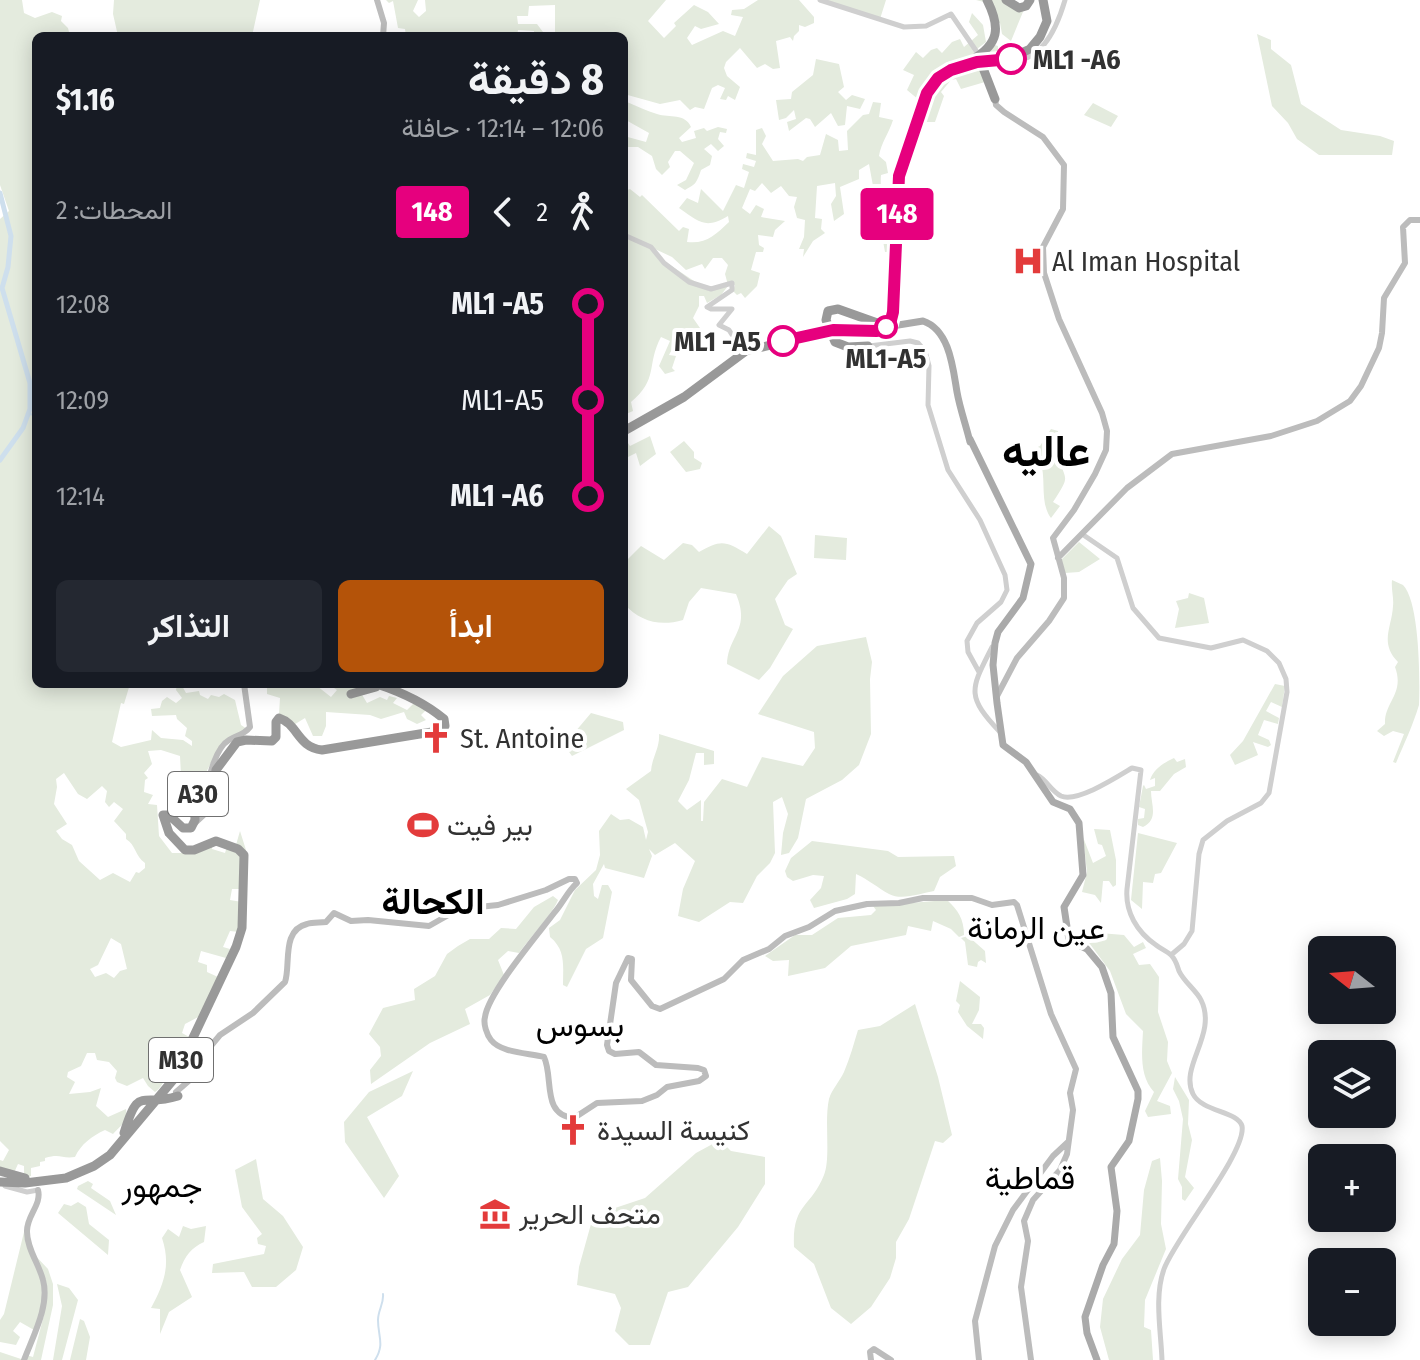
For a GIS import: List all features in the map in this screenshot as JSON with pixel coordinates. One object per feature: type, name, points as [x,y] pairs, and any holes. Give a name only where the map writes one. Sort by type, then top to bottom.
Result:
[{"type":"highway","points":[[1006,0],[1020,8],[1030,0]]},
{"type":"highway","points":[[984,72],[1002,60],[1030,49],[1043,33],[1048,17],[1043,0]]},
{"type":"highway","points":[[893,321],[900,170],[930,88],[938,78],[978,58],[991,47],[995,36],[990,9]]},
{"type":"highway","points":[[990,9],[998,40],[983,64],[995,97]]},
{"type":"highway","points":[[893,321],[896,177],[920,102],[926,88],[938,76],[978,58],[1002,60]]},
{"type":"highway","points":[[963,66],[984,72],[995,97]]},
{"type":"highway","points":[[867,346],[846,347],[834,340],[826,318],[832,309],[857,317],[893,321]]},
{"type":"highway","points":[[851,328],[861,324],[861,319],[857,317]]},
{"type":"highway","points":[[628,428],[684,397],[707,377],[743,355],[817,331],[874,329],[893,321]]},
{"type":"highway","points":[[707,377],[743,355],[833,330],[877,331],[893,321]]},
{"type":"highway","points":[[833,330],[834,338],[843,344],[867,346]]},
{"type":"highway","name":"A30","points":[[232,847],[212,841],[192,851],[185,850],[169,833],[162,816],[168,814],[186,829],[197,818],[193,801],[213,789],[216,770],[237,742],[272,741],[276,737],[279,718],[286,720],[310,747],[327,750],[438,731],[445,726],[444,719],[428,708],[375,688]]},
{"type":"highway","name":"M30","points":[[0,1177],[13,1183],[39,1182],[66,1178],[92,1168],[170,1095],[173,1080],[241,932],[246,858],[240,850],[232,847]]},
{"type":"highway","name":"M30","points":[[134,1109],[172,1078],[234,945],[241,922],[244,863],[242,854],[232,847]]},
{"type":"highway","points":[[33,1186],[96,1162],[124,1133],[134,1109],[149,1100],[170,1095]]},
{"type":"highway","points":[[0,1177],[19,1177],[33,1186]]},
{"type":"highway","points":[[13,1183],[33,1186],[66,1178]]},
{"type":"main road","points":[[377,0],[383,17],[383,32]]},
{"type":"main road","points":[[995,97],[1001,111],[1040,133],[1064,165],[1063,209],[1043,247],[1042,262],[1058,317],[1102,413],[1107,431],[1106,450],[1095,474],[1079,503],[1053,538],[1061,554],[1065,581],[1063,600],[1017,658],[997,696]]},
{"type":"main road","points":[[1061,554],[1127,488],[1150,477],[1175,453],[1271,436],[1317,421],[1350,401],[1375,356],[1382,333],[1384,298],[1405,263],[1403,227],[1410,220],[1420,220]]},
{"type":"main road","points":[[893,321],[923,321],[936,329],[954,370],[957,395],[970,439],[1031,567],[1023,598],[998,632],[995,643],[993,665],[1000,732],[1003,745],[1026,762],[1053,802],[1070,809],[1079,823],[1083,877],[1064,907],[1066,933],[1069,940],[1087,949],[1102,967],[1111,993],[1113,1037],[1138,1091],[1129,1141],[1111,1167],[1117,1211],[1114,1244],[1103,1265],[1086,1314],[1087,1333],[1097,1360]]},
{"type":"main road","points":[[197,818],[209,810],[206,787],[208,771],[226,742],[250,727],[245,688]]},
{"type":"main road","points":[[207,792],[217,758]]},
{"type":"main road","points":[[170,1095],[199,1072],[210,1047],[220,1035],[253,1013],[285,982],[288,950],[298,929],[308,923],[326,922],[334,913],[351,921],[429,926],[459,909],[503,904],[575,879],[577,883],[565,894],[555,912],[528,945],[484,1019],[488,1036],[496,1045],[544,1057],[555,1109],[564,1117],[574,1118],[597,1103],[642,1101],[667,1087],[699,1081],[706,1076],[704,1070],[698,1068],[654,1065],[639,1052],[613,1054],[609,1051],[607,1045],[616,983],[628,958],[632,959],[633,964],[631,980],[652,1006],[665,1008],[724,979],[743,960],[769,949],[785,936],[809,927],[835,911],[923,898],[972,898],[992,905],[1012,901],[1017,905],[1051,1014],[1076,1069],[1070,1093],[1073,1110],[1069,1147],[1062,1166],[1035,1197],[1024,1221],[1028,1241],[1021,1287],[1031,1360]]},
{"type":"main road","points":[[979,1360],[975,1321],[995,1246],[1013,1210],[1053,1156],[1068,1142]]},
{"type":"main road","points":[[24,1360],[45,1293],[43,1278],[26,1234],[39,1200],[33,1186]]},
{"type":"main road","points":[[871,1360],[870,1352],[874,1349],[891,1360]]},
{"type":"street","points":[[820,0],[904,27],[930,25],[951,14],[978,58]]},
{"type":"street","points":[[1002,60],[1023,59],[1051,37],[1065,0]]},
{"type":"street","points":[[628,237],[651,247],[667,265],[689,282],[710,289],[732,283],[732,290],[707,307],[732,309],[719,324],[729,330],[743,355]]},
{"type":"street","points":[[867,346],[910,341],[918,343],[925,351],[929,366],[928,405],[948,470],[980,520],[1005,575],[1007,590],[1001,602],[977,623],[968,638],[967,650],[977,670],[974,686],[976,699],[1000,732]]},
{"type":"street","points":[[1082,534],[1118,559],[1133,608],[1156,636],[1175,643],[1211,648],[1243,640],[1267,651],[1279,663],[1284,674],[1287,692],[1269,793],[1257,806],[1215,829],[1201,843],[1192,931],[1184,944],[1171,955]]},
{"type":"street","points":[[977,670],[995,643]]},
{"type":"street","points":[[1037,775],[1062,797],[1070,797],[1110,782],[1132,768],[1141,770],[1126,905],[1131,918],[1147,938],[1171,955],[1203,1007],[1204,1034],[1189,1075],[1191,1091],[1203,1105],[1238,1120],[1242,1129],[1227,1167],[1164,1267],[1159,1297],[1162,1360]]},
{"type":"street","points":[[0,1177],[33,1186]]},
{"type":"shaded area","points":[[0,0],[22,0],[24,13],[35,18],[52,12],[62,16],[61,21],[69,32],[32,32],[32,688],[129,688],[124,704],[121,703],[112,742],[121,747],[151,740],[152,730],[161,738],[183,740],[192,746],[192,741],[185,736],[187,728],[176,715],[152,716],[151,709],[160,708],[167,697],[176,703],[182,698],[176,688],[183,688],[186,693],[199,691],[208,699],[211,695],[219,697],[224,694],[235,700],[241,725],[247,729],[217,752],[204,776],[198,773],[191,781],[200,788],[182,795],[180,756],[161,750],[148,751],[152,764],[144,773],[148,778],[144,792],[153,795],[148,804],[157,805],[159,836],[172,853],[191,853],[212,844],[212,849],[225,853],[228,843],[236,845],[240,831],[246,850],[243,889],[232,889],[230,900],[242,902],[239,932],[230,931],[223,947],[230,949],[226,958],[201,951],[198,962],[207,965],[207,972],[218,977],[202,1015],[185,1024],[182,1033],[191,1038],[185,1051],[176,1046],[165,1078],[155,1092],[143,1078],[127,1086],[117,1082],[117,1071],[109,1062],[97,1060],[95,1053],[87,1053],[81,1066],[68,1072],[67,1077],[75,1082],[69,1094],[101,1088],[96,1106],[108,1117],[126,1109],[125,1120],[113,1134],[105,1130],[91,1138],[75,1157],[45,1158],[40,1166],[31,1168],[31,1176],[24,1177],[24,1166],[18,1164],[13,1175],[0,1169],[0,1160],[3,1161],[9,1150],[0,1141],[0,219],[9,211],[0,185]],"holes":[[[64,773],[78,794],[87,799],[102,786],[107,791],[105,802],[109,807],[114,802],[123,809],[114,821],[145,863],[145,868],[136,872],[130,882],[113,873],[100,880],[79,861],[72,845],[56,831],[67,824],[54,804],[56,779]],[[111,938],[121,944],[127,969],[114,978],[106,973],[95,977],[90,969],[98,965]]]},
{"type":"shaded area","points":[[114,0],[260,0],[253,32],[117,32]]},
{"type":"shaded area","points":[[386,0],[418,0],[413,11],[419,17],[426,11],[425,0],[666,0],[648,21],[664,38],[676,26],[674,23],[694,5],[708,12],[719,24],[701,29],[695,26],[687,38],[692,45],[723,31],[735,36],[743,17],[731,15],[732,10],[744,9],[758,0],[799,0],[814,17],[814,23],[805,27],[799,25],[793,41],[790,37],[776,41],[780,68],[773,69],[765,64],[757,68],[740,48],[724,68],[727,76],[740,87],[735,100],[728,96],[726,100],[720,99],[725,88],[718,85],[712,88],[704,109],[695,107],[690,110],[680,100],[660,104],[628,95],[628,32],[555,32],[555,5],[529,6],[528,16],[517,16],[518,24],[537,24],[543,32],[405,32],[405,29],[398,28],[393,1],[389,3]]},
{"type":"shaded area","points":[[820,0],[886,0],[880,19]]},
{"type":"shaded area","points":[[976,0],[1006,0],[1025,7],[1011,41],[1002,34],[1000,23],[995,22],[984,2]]},
{"type":"shaded area","points":[[972,13],[983,25],[986,42],[977,49],[979,54],[992,44],[998,46],[998,54],[1009,54],[980,67],[985,82],[961,89],[956,79],[951,80],[941,92],[944,96],[935,122],[920,122],[913,127],[919,100],[907,90],[914,75],[903,70],[916,52],[923,58],[937,48],[942,53],[952,42],[960,39],[964,47],[978,35],[969,22]]},
{"type":"shaded area","points":[[1257,34],[1271,40],[1271,49],[1291,65],[1301,104],[1341,130],[1394,141],[1392,155],[1319,155],[1297,139],[1288,123],[1272,106]]},
{"type":"shaded area","points":[[816,59],[839,64],[844,87],[838,92],[846,100],[852,95],[865,99],[860,109],[847,106],[845,125],[838,126],[831,113],[815,127],[806,118],[789,131],[787,122],[796,119],[794,110],[779,120],[776,100],[791,99],[792,92],[813,75]]},
{"type":"shaded area","points":[[628,102],[657,114],[685,120],[691,127],[679,138],[682,142],[696,138],[694,131],[704,128],[707,131],[718,127],[727,129],[726,133],[720,132],[718,139],[724,146],[718,151],[711,144],[704,149],[712,156],[710,165],[701,170],[695,183],[685,190],[677,185],[686,180],[694,163],[680,151],[675,151],[668,162],[670,167],[662,175],[656,169],[652,156],[638,147],[628,147],[628,137],[646,142],[649,133],[628,121]]},
{"type":"shaded area","points":[[873,102],[881,103],[879,117],[893,120],[879,156],[886,162],[888,173],[881,175],[881,189],[894,219],[897,252],[885,252],[869,164],[859,170],[859,179],[840,187],[844,214],[834,221],[831,204],[836,196],[835,183],[817,186],[815,218],[822,219],[821,229],[825,233],[813,241],[803,257],[804,249],[799,249],[804,237],[805,220],[797,218],[794,207],[797,197],[789,196],[781,186],[771,193],[762,183],[755,191],[750,189],[742,208],[750,214],[756,205],[764,209],[761,217],[785,221],[775,230],[773,237],[758,235],[759,245],[764,248],[763,252],[756,252],[751,270],[760,273],[757,286],[745,298],[733,291],[735,285],[728,286],[721,295],[707,303],[704,296],[699,296],[699,306],[693,318],[700,328],[697,337],[694,339],[688,331],[688,340],[677,345],[669,355],[676,356],[672,368],[675,371],[665,374],[659,366],[670,341],[661,337],[649,379],[631,402],[633,411],[628,413],[628,190],[640,197],[642,195],[679,231],[683,227],[689,229],[687,242],[705,240],[729,222],[728,216],[708,223],[679,208],[687,198],[698,203],[701,189],[723,211],[736,185],[744,188],[749,172],[742,169],[743,164],[754,167],[756,161],[746,158],[747,153],[756,155],[756,130],[762,128],[766,136],[762,144],[773,161],[803,161],[807,157],[820,155],[826,134],[838,140],[839,151],[848,150],[847,131],[863,115],[869,114]],"holes":[[[655,249],[672,257],[686,270],[702,264],[705,269],[713,258],[722,258],[728,265],[725,274],[728,285],[709,291],[658,257]]]},
{"type":"shaded area","points":[[1093,103],[1118,116],[1111,127],[1084,115]]},
{"type":"shaded area","points":[[1051,429],[1058,431],[1065,480],[1053,502],[1060,506],[1051,518],[1045,505],[1040,460],[1029,457],[1031,450],[1040,446]]},
{"type":"shaded area","points":[[650,436],[656,454],[640,466],[636,453],[628,457],[628,443],[630,446]]},
{"type":"shaded area","points":[[684,441],[694,452],[694,458],[702,463],[700,469],[686,472],[670,452]]},
{"type":"shaded area","points":[[769,526],[781,536],[797,574],[788,580],[775,599],[785,625],[793,629],[770,668],[759,680],[727,664],[740,624],[736,594],[701,588],[689,602],[683,620],[666,623],[643,618],[628,607],[628,559],[641,546],[664,560],[683,543],[692,545],[699,552],[723,543],[747,554]]},
{"type":"shaded area","points":[[815,535],[847,538],[846,560],[814,558]]},
{"type":"shaded area","points":[[1079,542],[1100,559],[1079,572],[1065,573],[1061,560]]},
{"type":"shaded area","points":[[1392,580],[1403,585],[1413,608],[1419,679],[1419,705],[1396,763],[1393,762],[1404,734],[1393,731],[1384,736],[1377,731],[1385,724],[1398,684],[1395,667],[1398,662],[1392,655],[1388,641],[1393,606]]},
{"type":"shaded area","points":[[1189,593],[1204,598],[1209,623],[1175,628],[1179,609],[1176,601],[1188,598]]},
{"type":"shaded area","points":[[866,637],[872,662],[871,734],[859,765],[842,780],[806,799],[798,838],[789,853],[781,855],[788,814],[782,797],[773,802],[775,853],[770,863],[757,876],[743,903],[730,902],[699,922],[678,916],[683,889],[695,861],[675,843],[655,855],[649,849],[652,856],[644,878],[605,868],[604,864],[593,884],[594,896],[598,899],[602,885],[608,885],[612,892],[603,938],[586,949],[567,987],[563,985],[561,953],[550,937],[549,928],[560,920],[575,890],[596,870],[600,855],[599,831],[611,814],[643,827],[646,840],[648,832],[639,800],[626,789],[651,771],[659,734],[714,751],[714,764],[704,765],[704,753],[696,753],[689,780],[678,801],[687,810],[701,800],[703,821],[704,802],[722,779],[747,787],[762,757],[803,766],[815,748],[814,732],[758,714],[783,676],[817,646]]},
{"type":"shaded area","points":[[1275,684],[1285,686],[1282,707],[1271,702],[1266,711],[1279,718],[1278,724],[1264,720],[1258,735],[1269,740],[1271,745],[1268,747],[1253,742],[1258,755],[1235,765],[1230,755],[1243,741]]},
{"type":"shaded area","points":[[267,688],[320,688],[331,697],[337,690],[334,688],[370,688],[361,693],[367,703],[380,697],[387,700],[389,696],[397,698],[393,703],[407,710],[414,703],[426,710],[421,715],[426,720],[417,724],[407,719],[404,712],[381,719],[370,715],[326,712],[322,736],[313,736],[305,718],[292,726],[279,714],[280,698],[267,694]]},
{"type":"shaded area","points":[[591,713],[623,722],[624,730],[572,756],[564,745]]},
{"type":"shaded area","points":[[1174,758],[1177,762],[1185,759],[1186,767],[1174,774],[1160,791],[1151,791],[1151,820],[1143,827],[1138,825],[1138,819],[1144,818],[1145,809],[1139,807],[1143,786],[1146,789],[1155,786],[1155,778],[1150,780],[1154,772]]},
{"type":"shaded area","points":[[1094,829],[1110,830],[1116,860],[1116,885],[1113,887],[1109,881],[1103,881],[1101,903],[1095,895],[1082,892],[1087,872],[1083,837],[1093,863],[1106,856],[1102,845],[1098,844]]},
{"type":"shaded area","points":[[1138,833],[1177,843],[1161,873],[1155,874],[1153,883],[1143,882],[1142,909],[1131,900]]},
{"type":"shaded area","points":[[812,841],[888,851],[898,857],[954,856],[956,866],[940,877],[934,891],[906,897],[889,894],[856,874],[855,894],[814,908],[810,900],[821,888],[824,876],[813,875],[793,881],[785,871],[791,858]]},
{"type":"shaded area","points":[[553,896],[558,900],[519,953],[508,951],[498,960],[504,975],[490,995],[465,1009],[470,1024],[430,1043],[371,1084],[370,1070],[381,1056],[380,1047],[369,1034],[383,1008],[415,1000],[414,989],[435,976],[447,954],[470,939],[489,939],[501,928],[516,929],[534,907]]},
{"type":"shaded area","points":[[947,900],[960,915],[964,935],[959,937],[951,929],[933,921],[931,931],[908,926],[906,935],[851,946],[825,968],[788,976],[789,960],[773,961],[765,956],[795,935],[812,935],[838,918],[871,915],[876,910],[873,906]]},
{"type":"shaded area","points":[[1087,932],[1124,935],[1134,947],[1143,942],[1146,948],[1133,954],[1139,965],[1150,964],[1159,977],[1158,1012],[1168,1042],[1167,1061],[1172,1073],[1157,1101],[1170,1106],[1171,1114],[1148,1117],[1145,1111],[1154,1092],[1144,1071],[1143,1031],[1126,1014],[1110,971],[1087,940]]},
{"type":"shaded area","points":[[968,936],[985,951],[986,963],[981,960],[977,967],[968,965],[965,942],[961,938]]},
{"type":"shaded area","points":[[960,981],[980,997],[979,1010],[972,1024],[981,1024],[984,1028],[983,1039],[967,1026],[958,1012],[960,1005],[956,1001]]},
{"type":"shaded area","points":[[915,1004],[952,1135],[943,1143],[935,1141],[909,1219],[896,1242],[896,1258],[890,1278],[871,1307],[851,1324],[831,1308],[814,1264],[794,1247],[796,1222],[824,1175],[829,1099],[844,1072],[858,1030],[880,1026]]},
{"type":"shaded area","points":[[413,1071],[402,1096],[367,1117],[399,1176],[384,1198],[345,1142],[344,1122],[369,1092]]},
{"type":"shaded area","points":[[1175,1077],[1189,1100],[1188,1124],[1192,1140],[1185,1177],[1194,1188],[1185,1201],[1178,1179],[1183,1119],[1173,1089]]},
{"type":"shaded area","points":[[720,1140],[731,1151],[765,1157],[765,1184],[738,1227],[688,1287],[668,1292],[650,1345],[629,1345],[615,1331],[621,1308],[615,1294],[577,1285],[591,1224],[612,1209],[645,1198],[696,1153]]},
{"type":"shaded area","points":[[1160,1158],[1161,1224],[1166,1249],[1145,1300],[1144,1327],[1151,1330],[1153,1360],[1109,1360],[1100,1327],[1103,1299],[1122,1259],[1140,1235],[1144,1190],[1152,1161]]},
{"type":"shaded area","points":[[256,1159],[263,1199],[283,1216],[303,1247],[296,1270],[276,1287],[252,1287],[244,1272],[212,1273],[213,1264],[264,1254],[266,1246],[258,1244],[257,1238],[262,1234],[242,1207],[235,1170]]},
{"type":"shaded area","points":[[88,1181],[93,1184],[91,1188],[110,1201],[116,1215],[77,1189]]},
{"type":"shaded area","points":[[78,1202],[86,1207],[89,1224],[109,1240],[108,1255],[58,1213],[64,1204],[71,1206]]},
{"type":"shaded area","points":[[183,1226],[191,1229],[206,1226],[204,1242],[189,1253],[180,1270],[192,1297],[169,1312],[160,1334],[160,1309],[151,1308],[165,1274],[166,1257],[162,1238],[168,1229],[179,1237]]},
{"type":"shaded area","points":[[24,1232],[31,1251],[48,1269],[53,1284],[53,1305],[41,1360],[24,1360],[26,1355],[33,1357],[44,1315],[34,1330],[20,1322],[13,1331],[20,1337],[16,1345],[0,1342],[0,1320]]},
{"type":"shaded area","points":[[57,1284],[69,1288],[78,1300],[62,1360],[53,1360],[62,1306]]},
{"type":"shaded area","points":[[80,1319],[84,1321],[90,1337],[86,1360],[70,1360]]},
{"type":"shaded area","points":[[0,1352],[24,1360],[0,1360]]},
{"type":"waterway","points":[[0,193],[11,236],[2,288],[30,383],[30,409],[23,428],[0,460]]},
{"type":"waterway","points":[[375,1360],[380,1345],[378,1320],[383,1294]]},
{"type":"bus line","name":"148","points":[[783,341],[833,330],[877,331],[890,324],[899,176],[927,93],[938,78],[951,70],[977,62],[1011,59]]},
{"type":"place","name":"ML1 -A6","points":[[1011,59]]},
{"type":"place","name":"Al Iman Hospital","points":[[1028,261]]},
{"type":"place","name":"ML1-A5","points":[[886,327]]},
{"type":"place","name":"ML1 -A5","points":[[783,341]]},
{"type":"place","name":"St. Antoine","points":[[436,738]]},
{"type":"place","name":"بير فيت","points":[[423,825]]},
{"type":"place","name":"كنيسة السيدة","points":[[573,1130]]},
{"type":"place","name":"متحف الحرير","points":[[495,1214]]},
{"type":"district","name":"عاليه","points":[[1046,451]]},
{"type":"district","name":"الكحالة","points":[[433,902]]},
{"type":"district","name":"عين الرمانة","points":[[1036,928]]},
{"type":"district","name":"بسوس","points":[[580,1025]]},
{"type":"district","name":"قماطية","points":[[1030,1178]]},
{"type":"district","name":"جمهور","points":[[162,1186]]}]
